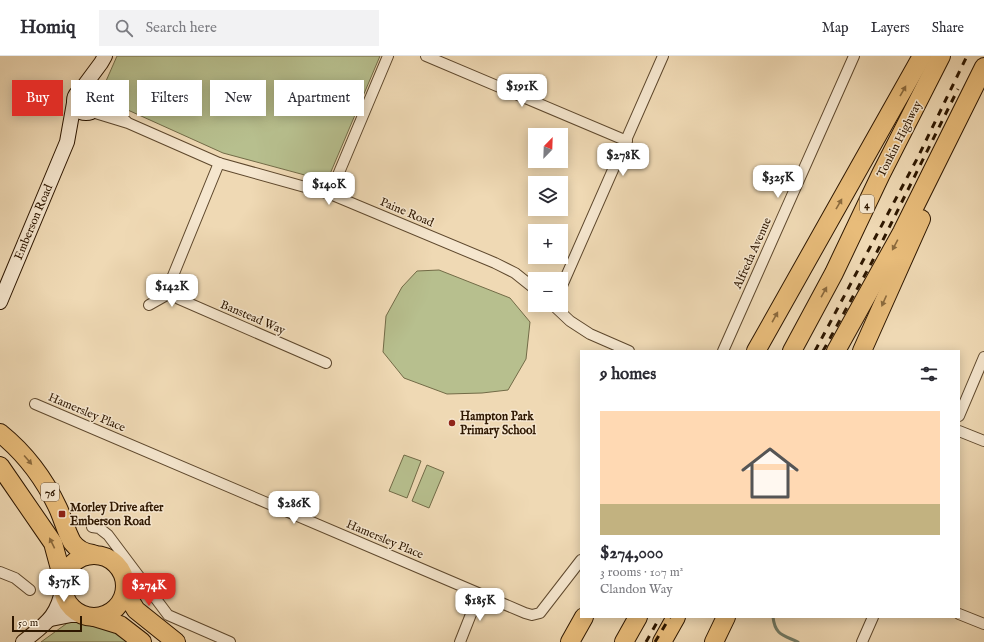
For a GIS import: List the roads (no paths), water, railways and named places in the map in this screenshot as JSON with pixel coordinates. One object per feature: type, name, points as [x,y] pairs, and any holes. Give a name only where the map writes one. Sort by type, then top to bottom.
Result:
[{"type":"highway","points":[[757,350],[922,56]]},
{"type":"highway","name":"Tonkin Highway","points":[[793,350],[834,273],[881,174],[941,56]]},
{"type":"highway","points":[[837,350],[902,232],[983,70]]},
{"type":"highway","points":[[862,350],[937,183],[983,70]]},
{"type":"highway","name":"76","points":[[0,433],[16,446],[31,463],[46,484],[72,542],[81,550],[93,554]]},
{"type":"highway","name":"76","points":[[0,466],[52,543],[63,583]]},
{"type":"highway","points":[[142,642],[120,625],[87,616],[73,609],[66,601],[63,583],[67,570],[73,562],[83,556],[93,554],[103,555],[112,559],[120,566],[131,602],[136,610],[176,642]]},
{"type":"highway","points":[[87,616],[103,616],[113,612],[122,600],[126,586]]},
{"type":"highway","points":[[570,642],[583,618]]},
{"type":"highway","points":[[624,642],[637,618]]},
{"type":"highway","points":[[662,642],[675,618]]},
{"type":"highway","points":[[714,642],[726,618]]},
{"type":"street","points":[[330,194],[388,56]]},
{"type":"street","points":[[426,56],[626,141]]},
{"type":"street","points":[[568,272],[663,56]]},
{"type":"street","name":"Alfreda Avenue","points":[[723,350],[854,56]]},
{"type":"street","points":[[88,80],[103,60]]},
{"type":"street","points":[[100,80],[103,60]]},
{"type":"street","name":"Emberson Road","points":[[0,302],[67,142],[72,116]]},
{"type":"street","name":"Emberson Road","points":[[67,142],[88,116]]},
{"type":"street","name":"Paine Road","points":[[104,116],[128,123],[219,163],[330,194],[494,263],[515,273],[528,283]]},
{"type":"street","name":"Paine Road","points":[[120,116],[128,123]]},
{"type":"street","points":[[150,305],[172,292],[170,283],[219,163]]},
{"type":"street","name":"Banstead Way","points":[[172,292],[179,299],[326,363]]},
{"type":"street","points":[[562,312],[590,334],[627,350]]},
{"type":"street","points":[[960,414],[984,357]]},
{"type":"street","name":"Hamersley Place","points":[[35,404],[479,594],[532,615],[540,613],[547,606],[580,561]]},
{"type":"street","points":[[960,430],[984,441]]},
{"type":"street","points":[[92,527],[100,528],[108,535],[168,615],[230,642]]},
{"type":"street","points":[[0,572],[15,578],[30,590]]},
{"type":"street","points":[[23,642],[51,619],[57,609],[63,583]]},
{"type":"street","points":[[460,642],[479,594]]},
{"type":"street","points":[[960,614],[984,624]]},
{"type":"street","points":[[51,619],[71,615],[87,616]]},
{"type":"street","points":[[862,642],[873,618]]},
{"type":"waterway","points":[[773,618],[776,628],[781,634],[798,642]]},
{"type":"railway","points":[[816,350],[918,157],[967,56]]},
{"type":"railway","points":[[824,350],[872,262],[958,89]]},
{"type":"railway","points":[[646,642],[659,618]]},
{"type":"railway","points":[[655,642],[669,618]]},
{"type":"place","name":"Hampton Park Primary School","points":[[452,423]]},
{"type":"place","name":"Morley Drive after Emberson Road","points":[[62,514]]}]
